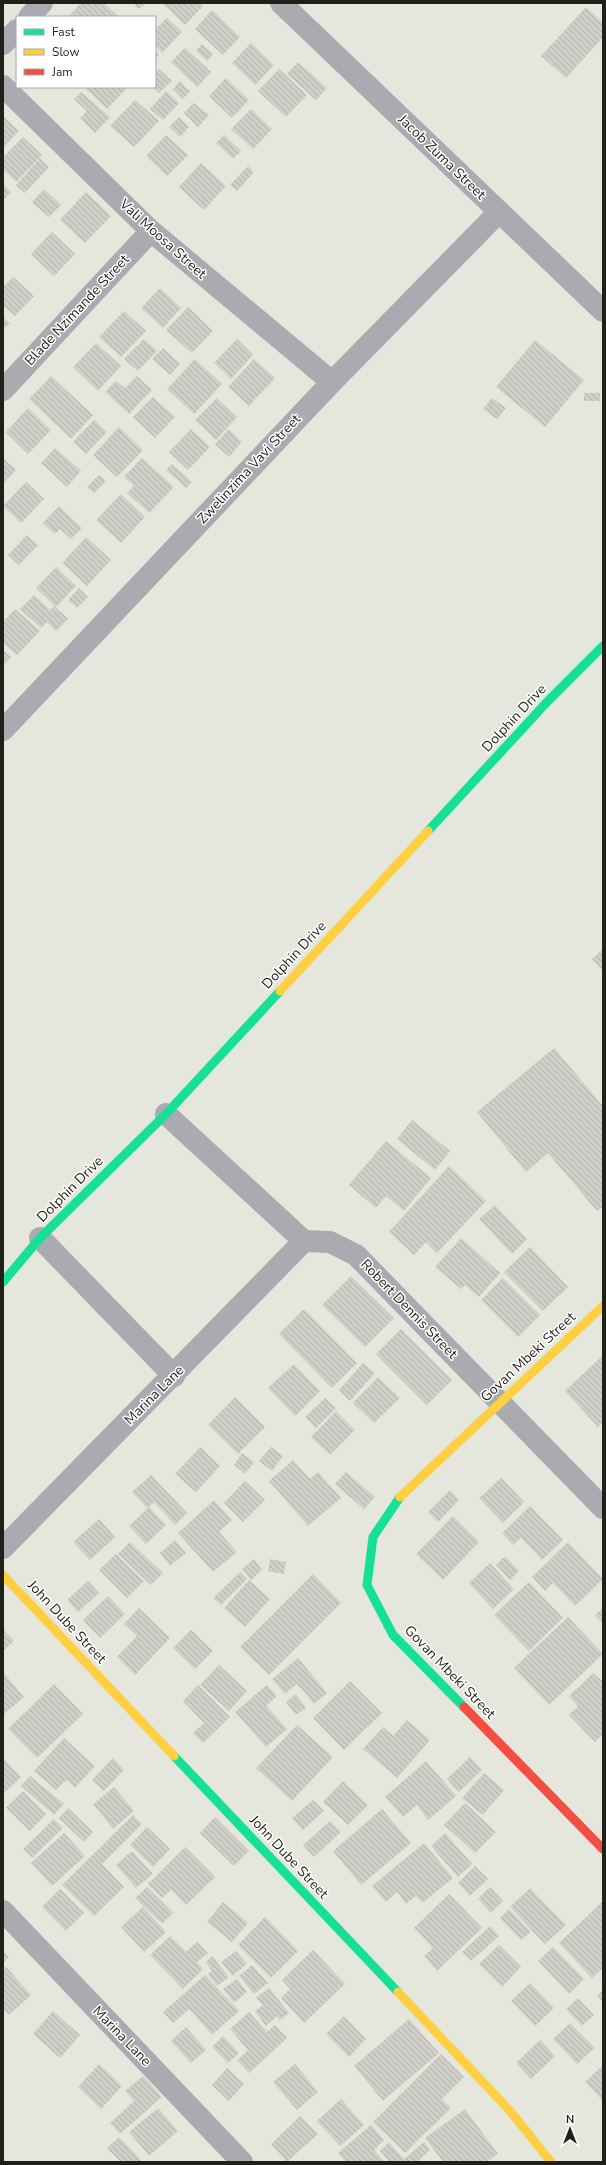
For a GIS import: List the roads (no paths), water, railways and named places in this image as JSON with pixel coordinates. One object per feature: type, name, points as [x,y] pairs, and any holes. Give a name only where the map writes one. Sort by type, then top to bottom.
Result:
[{"type":"street","points":[[30,16],[42,3]]},
{"type":"street","name":"Jacob Zuma Street","points":[[281,3],[603,311]]},
{"type":"street","points":[[3,44],[16,31]]},
{"type":"street","name":"Vali Moosa Street","points":[[3,86],[151,231],[332,382]]},
{"type":"street","name":"Zwelinzima Vavi Street","points":[[3,730],[332,382],[498,212]]},
{"type":"street","name":"Blade Nzimande Street","points":[[3,390],[151,231]]},
{"type":"street","name":"Dolphin Drive","points":[[3,1282],[40,1238],[166,1114],[547,702],[603,646]]},
{"type":"street","points":[[166,1114],[304,1241]]},
{"type":"street","points":[[40,1238],[174,1376]]},
{"type":"street","name":"Marina Lane","points":[[3,1548],[174,1376],[304,1241]]},
{"type":"street","name":"Robert Dennis Street","points":[[304,1241],[330,1242],[356,1255],[603,1508]]},
{"type":"street","name":"Govan Mbeki Street","points":[[603,1306],[402,1494],[373,1537],[367,1585],[393,1635],[603,1849]]},
{"type":"street","name":"John Dube Street","points":[[3,1575],[511,2112],[551,2162]]},
{"type":"street","name":"Marina Lane","points":[[3,1911],[242,2162]]}]
